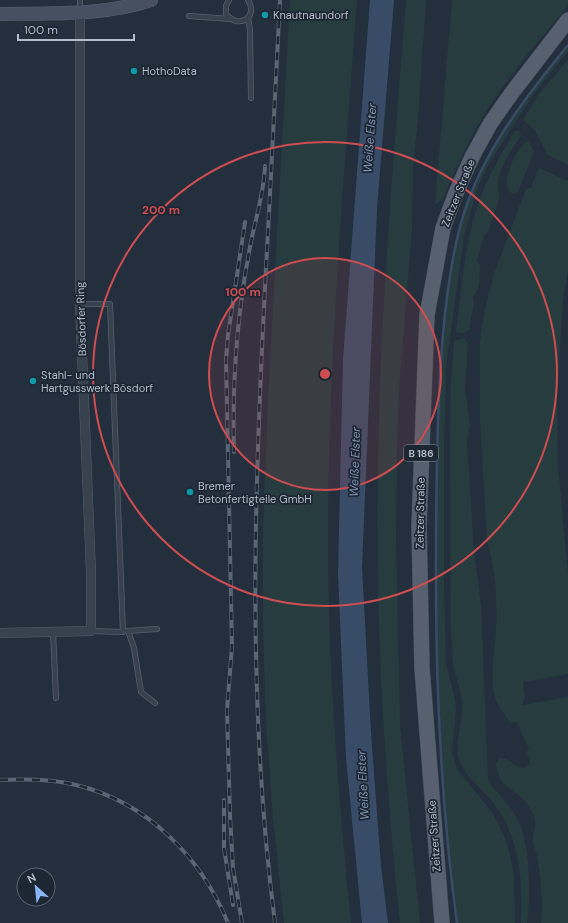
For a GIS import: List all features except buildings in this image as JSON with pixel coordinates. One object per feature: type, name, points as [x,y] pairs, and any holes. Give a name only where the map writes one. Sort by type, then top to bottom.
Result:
[{"type":"main road","points":[[0,14],[80,6],[122,9],[151,0]]},
{"type":"main road","name":"Zeitzer Straße","points":[[442,923],[422,660],[419,526],[427,315],[443,228],[472,157],[490,124],[568,20]]},
{"type":"street","name":"Bösdorfer Ring","points":[[80,6],[80,304],[91,572],[91,631]]},
{"type":"street","points":[[0,633],[91,631]]},
{"type":"lane","points":[[229,0],[226,14],[230,19]]},
{"type":"lane","points":[[189,16],[230,19],[240,22],[248,18],[251,13],[249,1]]},
{"type":"lane","points":[[248,18],[250,30],[251,98]]},
{"type":"lane","points":[[80,304],[110,304],[123,632]]},
{"type":"lane","points":[[91,631],[123,632],[157,629]]},
{"type":"lane","points":[[128,631],[134,648],[141,692],[155,703]]},
{"type":"lane","points":[[54,633],[56,698]]},
{"type":"green space","points":[[290,0],[357,0],[337,280],[328,491],[330,652],[342,833],[351,923],[284,923],[273,817],[266,723],[263,624],[263,527],[268,397]]},
{"type":"green space","points":[[406,0],[426,0],[418,120],[413,164],[412,229],[399,389],[396,540],[400,725],[420,923],[400,923],[385,751],[379,637],[377,522],[379,406],[388,232]]},
{"type":"green space","points":[[452,0],[568,0],[568,6],[518,67],[490,105],[458,164],[442,201],[435,204]]},
{"type":"green space","points":[[568,45],[568,51],[535,92],[491,160],[477,189],[464,236],[446,367],[444,449],[444,583],[446,663],[456,710],[452,753],[457,769],[494,815],[507,842],[514,875],[515,923],[457,923],[445,808],[436,635],[438,420],[441,358],[447,297],[454,251],[462,218],[485,163],[510,122],[538,82]]},
{"type":"green space","points":[[568,60],[568,165],[548,155],[534,129],[523,120],[538,95]]},
{"type":"green space","points":[[519,130],[521,136],[508,155],[501,170],[498,180],[499,200],[488,232],[484,236],[477,261],[480,265],[480,282],[473,297],[474,302],[469,330],[464,333],[456,332],[468,243],[477,208],[493,168],[514,132]]},
{"type":"green space","points":[[528,141],[534,151],[518,192],[513,194],[509,190],[507,184],[510,167],[518,151]]},
{"type":"green space","points":[[539,168],[568,181],[568,270],[563,301],[557,396],[558,466],[568,575],[568,674],[523,682],[525,696],[522,705],[568,697],[568,923],[541,923],[541,881],[533,841],[535,825],[534,817],[528,804],[505,785],[497,772],[496,763],[500,758],[505,758],[521,768],[530,764],[527,752],[529,749],[517,722],[510,723],[494,694],[493,670],[497,619],[496,596],[494,573],[487,542],[480,419],[480,342],[484,312],[494,274],[526,189],[531,188]]},
{"type":"green space","points":[[464,338],[468,343],[465,389],[470,426],[467,441],[474,552],[481,605],[488,776],[489,782],[509,806],[519,822],[523,832],[529,872],[527,923],[521,923],[521,891],[518,858],[508,828],[501,814],[491,800],[461,766],[458,753],[462,700],[454,666],[451,626],[450,432],[454,341]]},
{"type":"water","name":"Weiße Elster","points":[[370,0],[394,0],[377,208],[362,567],[371,734],[381,866],[388,923],[362,923],[346,758],[338,573],[343,360]]},
{"type":"waterway","points":[[457,923],[445,808],[436,635],[438,420],[441,358],[447,297],[454,251],[462,218],[485,163],[510,122],[538,82],[568,45]]},
{"type":"railway","points":[[275,923],[259,750],[255,578],[259,405],[280,0]]},
{"type":"railway","points":[[234,452],[236,349],[245,272],[261,197],[265,166]]},
{"type":"railway","points":[[242,923],[233,868],[230,816],[227,710],[232,646],[226,360],[228,335],[245,222]]},
{"type":"railway","points":[[0,780],[38,780],[67,783],[102,793],[126,804],[148,819],[187,855],[203,876],[217,899],[228,923]]},
{"type":"railway","points":[[224,800],[224,848],[233,905]]},
{"type":"place","name":"Knautnaundorf","points":[[265,15]]},
{"type":"place","name":"HothoData","points":[[134,71]]},
{"type":"place","name":"Stahl- und Hartgusswerk Bösdorf","points":[[33,381]]},
{"type":"place","name":"Bremer Betonfertigteile GmbH","points":[[190,492]]}]
